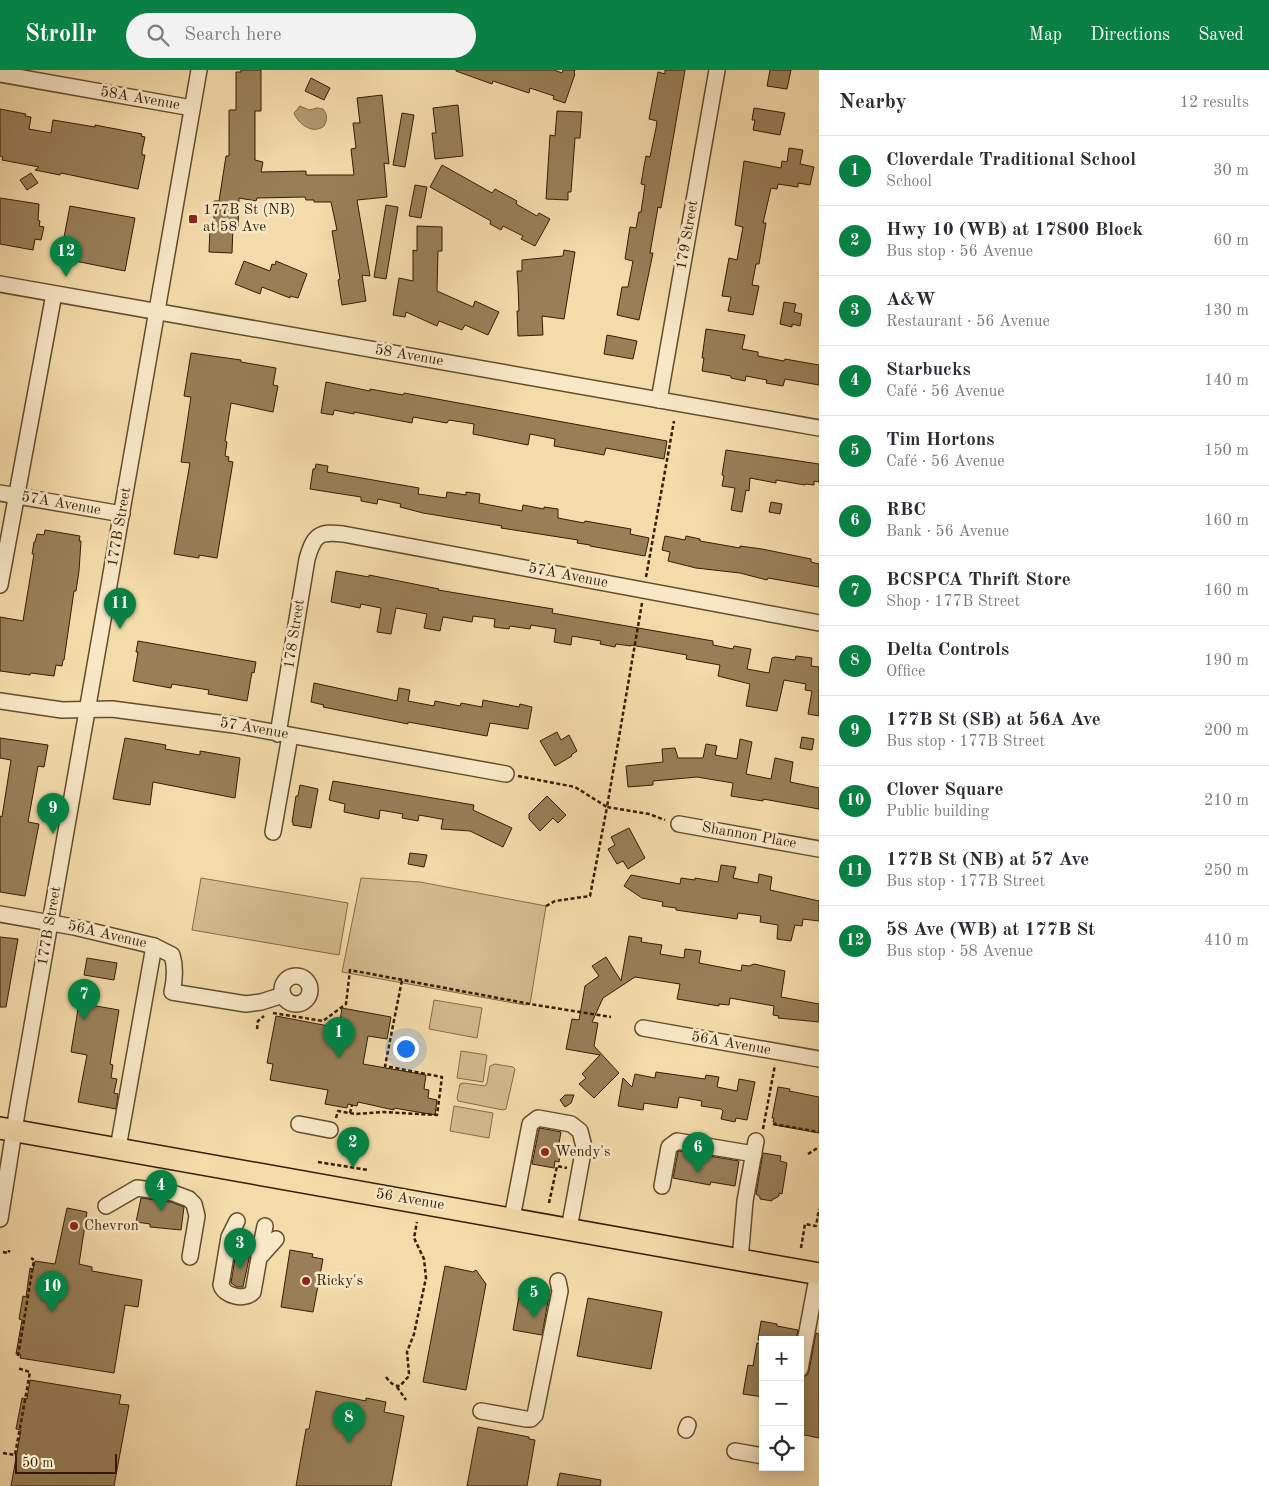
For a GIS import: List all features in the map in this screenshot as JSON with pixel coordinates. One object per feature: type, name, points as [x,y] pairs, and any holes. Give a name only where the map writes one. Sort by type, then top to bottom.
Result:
[{"type":"highway","name":"56 Avenue","points":[[7,1130],[118,1148],[819,1273]]},
{"type":"street","name":"177B Street","points":[[0,1219],[7,1130],[50,923],[199,70]]},
{"type":"street","name":"179 Street","points":[[659,400],[717,70]]},
{"type":"street","name":"58A Avenue","points":[[0,74],[192,108]]},
{"type":"street","name":"58 Avenue","points":[[0,284],[819,428]]},
{"type":"street","points":[[0,585],[54,294]]},
{"type":"street","name":"57A Avenue","points":[[0,493],[122,514]]},
{"type":"street","name":"57A Avenue","points":[[317,536],[330,532],[343,534],[819,622]]},
{"type":"street","name":"178 Street","points":[[272,832],[307,559],[310,548],[317,536]]},
{"type":"street","name":"57 Avenue","points":[[0,702],[62,710],[112,709],[234,725],[506,774]]},
{"type":"street","name":"Shannon Place","points":[[679,824],[819,849]]},
{"type":"street","name":"56A Avenue","points":[[0,914],[154,946]]},
{"type":"street","points":[[118,1148],[154,946],[172,955],[176,973],[172,992],[246,1004],[261,1002],[284,995]]},
{"type":"street","name":"56A Avenue","points":[[643,1028],[819,1059]]},
{"type":"street","points":[[512,1218],[530,1124],[538,1118],[571,1124],[580,1131],[584,1147],[569,1229]]},
{"type":"street","points":[[299,1124],[330,1130]]},
{"type":"street","points":[[662,1186],[669,1147],[677,1141],[757,1143],[746,1201],[740,1260]]},
{"type":"street","points":[[106,1206],[137,1188],[173,1193],[189,1199],[194,1204],[197,1216],[190,1257]]},
{"type":"street","points":[[237,1222],[229,1237],[221,1285],[222,1290],[227,1293],[244,1297],[250,1296],[253,1292],[265,1226]]},
{"type":"street","points":[[259,1258],[276,1239]]},
{"type":"street","points":[[804,1349],[819,1273]]},
{"type":"street","points":[[480,1411],[526,1419],[530,1419],[535,1415],[560,1291],[558,1281]]},
{"type":"street","points":[[735,1451],[759,1452]]},
{"type":"path","points":[[645,584],[674,421]]},
{"type":"path","points":[[546,906],[555,901],[590,896],[643,599]]},
{"type":"path","points":[[506,774],[575,787],[607,807],[650,814],[679,824]]},
{"type":"path","points":[[256,1029],[258,1020],[268,1013],[323,1021],[346,1004],[350,970],[611,1017]]},
{"type":"path","points":[[338,1111],[350,1113],[388,1112],[437,1115],[442,1076],[384,1066],[402,980]]},
{"type":"path","points":[[757,1143],[778,1052]]},
{"type":"path","points":[[350,1113],[352,1105]]},
{"type":"path","points":[[773,1124],[819,1132]]},
{"type":"path","points":[[808,1154],[819,1147]]},
{"type":"path","points":[[549,1203],[557,1161]]},
{"type":"path","points":[[318,1162],[368,1170]]},
{"type":"path","points":[[557,1166],[570,1168]]},
{"type":"path","points":[[801,1248],[805,1224],[816,1226],[819,1210]]},
{"type":"path","points":[[397,1386],[400,1386],[408,1377],[407,1352],[414,1334],[426,1278],[424,1259],[414,1238],[416,1222]]},
{"type":"path","points":[[3,1252],[9,1253],[9,1250]]},
{"type":"path","points":[[18,1356],[34,1260],[31,1258]]},
{"type":"path","points":[[3,1452],[15,1455],[30,1372],[17,1368]]},
{"type":"path","points":[[386,1377],[397,1386],[406,1400]]},
{"type":"shaded area","points":[[300,106],[309,110],[323,109],[326,113],[324,126],[311,129],[302,124],[294,113]]},
{"type":"shaded area","points":[[201,878],[348,903],[339,955],[192,930]]},
{"type":"shaded area","points":[[361,878],[420,882],[546,906],[530,1004],[525,1005],[342,972]]},
{"type":"shaded area","points":[[434,1000],[482,1008],[477,1038],[429,1029]]},
{"type":"shaded area","points":[[461,1051],[487,1055],[483,1082],[457,1078]]},
{"type":"shaded area","points":[[495,1064],[515,1069],[506,1109],[458,1101],[460,1084],[485,1086],[490,1066]]},
{"type":"shaded area","points":[[454,1106],[493,1113],[489,1138],[450,1131]]},
{"type":"building","points":[[241,70],[261,70],[261,111],[255,111],[255,160],[263,162],[261,172],[306,171],[306,175],[354,175],[351,149],[356,148],[353,123],[360,123],[357,98],[382,95],[389,164],[384,163],[387,197],[357,200],[370,276],[362,275],[366,301],[342,305],[332,231],[337,230],[331,202],[314,202],[314,200],[306,200],[305,197],[257,198],[256,201],[239,198],[238,227],[233,227],[232,253],[209,252],[210,227],[214,226],[214,201],[219,201],[226,156],[229,156],[229,110],[236,110],[236,72],[241,72]]},
{"type":"building","points":[[456,70],[554,70],[562,73],[563,70],[575,70],[575,74],[565,103],[553,99],[554,96],[530,88],[529,93],[493,81],[492,84]]},
{"type":"building","points":[[665,70],[685,70],[661,208],[658,207],[650,253],[653,253],[639,320],[617,315],[622,287],[628,287],[633,261],[625,259],[630,227],[636,228],[639,212],[641,212],[645,185],[641,184],[644,166],[646,156],[650,157],[656,128],[657,121],[649,119],[658,72],[665,74]]},
{"type":"building","points":[[770,70],[791,70],[787,89],[767,86]]},
{"type":"building","points":[[311,78],[330,88],[324,100],[305,91]]},
{"type":"building","points":[[458,105],[463,156],[435,159],[432,133],[436,133],[433,108]]},
{"type":"building","points":[[754,108],[785,113],[780,135],[753,130],[755,120],[752,120]]},
{"type":"building","points":[[0,109],[26,114],[25,116],[31,117],[29,129],[51,133],[53,120],[95,127],[95,125],[142,134],[141,136],[145,137],[142,155],[145,155],[138,189],[61,173],[60,175],[35,170],[39,167],[2,160],[3,157],[0,156]]},
{"type":"building","points":[[557,111],[582,112],[580,138],[575,138],[571,192],[568,192],[568,200],[546,199],[550,135],[555,136]]},
{"type":"building","points":[[402,113],[414,115],[405,167],[393,165]]},
{"type":"building","points":[[789,148],[803,150],[800,164],[814,167],[810,185],[798,183],[798,187],[778,184],[777,189],[771,188],[763,223],[766,223],[759,264],[756,264],[752,285],[759,286],[753,315],[728,311],[731,297],[722,296],[729,258],[737,260],[743,227],[735,225],[744,161],[781,168],[782,161],[787,162]]},
{"type":"building","points":[[442,165],[492,193],[495,189],[517,201],[516,204],[537,216],[539,213],[550,219],[535,246],[521,239],[523,236],[503,226],[501,230],[490,224],[491,221],[430,187]]},
{"type":"building","points":[[31,173],[38,183],[27,190],[20,180]]},
{"type":"building","points":[[415,185],[427,187],[421,218],[409,216]]},
{"type":"building","points":[[0,198],[39,204],[39,226],[44,227],[41,240],[35,239],[33,250],[0,244]]},
{"type":"building","points":[[386,205],[398,207],[386,279],[374,277]]},
{"type":"building","points":[[70,206],[135,218],[125,271],[60,258]]},
{"type":"building","points":[[417,226],[442,227],[442,251],[438,251],[437,291],[473,307],[475,301],[499,312],[488,335],[465,325],[462,330],[439,321],[437,326],[406,312],[405,317],[393,315],[399,278],[413,281],[413,250],[417,251]]},
{"type":"building","points":[[564,250],[575,252],[564,319],[542,316],[543,335],[518,336],[517,271],[522,271],[522,260],[563,256]]},
{"type":"building","points":[[244,261],[270,271],[272,264],[275,265],[276,261],[307,274],[298,298],[290,296],[290,298],[262,287],[260,294],[235,284]]},
{"type":"building","points":[[784,302],[796,304],[794,312],[802,314],[800,326],[792,324],[792,327],[780,324]]},
{"type":"building","points":[[706,329],[745,335],[742,349],[758,352],[758,356],[819,365],[819,385],[785,379],[783,386],[766,383],[767,380],[746,376],[745,381],[731,378],[731,376],[702,371]]},
{"type":"building","points":[[607,335],[637,341],[633,359],[604,354]]},
{"type":"building","points":[[191,353],[241,360],[241,362],[276,368],[273,385],[278,386],[273,412],[231,403],[225,441],[227,442],[225,456],[229,457],[228,461],[233,462],[217,558],[199,555],[199,558],[174,554],[190,463],[181,462],[191,397],[184,396]]},
{"type":"building","points":[[326,382],[370,391],[370,389],[403,395],[404,393],[667,441],[664,459],[606,448],[604,455],[554,446],[555,439],[530,434],[528,445],[473,434],[474,424],[449,420],[447,423],[413,417],[412,423],[354,412],[354,414],[334,410],[333,415],[321,413]]},
{"type":"building","points":[[726,450],[819,464],[819,482],[814,481],[814,485],[805,485],[776,480],[776,483],[750,478],[749,491],[746,490],[742,512],[731,510],[735,488],[722,486]]},
{"type":"building","points":[[316,464],[328,466],[327,472],[419,488],[418,494],[446,498],[447,492],[466,495],[466,492],[480,494],[479,503],[522,511],[523,505],[544,509],[544,507],[558,509],[558,518],[631,529],[630,534],[649,538],[645,556],[577,543],[578,540],[423,513],[400,507],[401,504],[378,499],[377,504],[361,501],[361,497],[310,489],[313,469],[315,469]]},
{"type":"building","points":[[771,502],[782,504],[780,514],[769,512]]},
{"type":"building","points":[[45,530],[80,536],[79,541],[81,541],[79,571],[76,591],[74,591],[64,660],[62,666],[56,665],[54,676],[0,671],[0,617],[23,621],[34,554],[32,554],[34,542],[37,534],[44,535]]},
{"type":"building","points":[[665,536],[685,540],[686,536],[700,539],[700,541],[740,548],[740,546],[762,549],[811,559],[811,562],[819,564],[819,587],[768,578],[767,580],[740,573],[696,568],[668,561],[670,552],[662,550]]},
{"type":"building","points":[[336,571],[369,577],[369,575],[438,590],[553,609],[552,613],[713,641],[713,645],[733,649],[734,646],[751,649],[747,669],[769,673],[772,658],[795,660],[796,656],[812,658],[811,666],[819,667],[819,716],[808,714],[812,691],[805,690],[806,684],[784,680],[777,711],[746,706],[750,684],[718,676],[720,665],[686,659],[687,655],[631,645],[616,644],[615,647],[600,644],[601,641],[572,636],[571,645],[554,642],[556,629],[531,625],[530,629],[510,626],[509,629],[494,627],[495,619],[473,616],[472,622],[443,617],[440,631],[424,628],[427,614],[396,608],[391,634],[377,632],[381,608],[361,604],[360,608],[331,602]]},
{"type":"building","points":[[138,641],[256,662],[254,673],[252,672],[247,701],[208,694],[209,690],[172,684],[171,688],[133,681]]},
{"type":"building","points":[[314,683],[397,701],[399,688],[410,690],[408,701],[434,706],[435,701],[460,706],[461,703],[482,707],[483,700],[519,707],[520,704],[532,707],[528,729],[490,723],[487,736],[408,722],[408,724],[323,707],[324,705],[311,702]]},
{"type":"building","points":[[557,732],[561,740],[569,735],[577,751],[555,766],[540,741]]},
{"type":"building","points":[[802,737],[814,739],[812,750],[800,748]]},
{"type":"building","points":[[0,738],[48,745],[44,767],[38,766],[28,822],[39,824],[25,896],[0,892],[0,816],[2,817],[11,760],[0,758]]},
{"type":"building","points":[[125,738],[166,745],[165,749],[200,755],[200,751],[240,758],[235,798],[153,782],[150,805],[113,799]]},
{"type":"building","points":[[740,739],[752,742],[746,774],[771,779],[775,758],[793,762],[790,782],[819,788],[819,809],[763,799],[763,801],[731,796],[733,783],[697,777],[653,781],[653,785],[628,787],[626,766],[663,762],[662,749],[675,748],[678,758],[703,758],[706,744],[717,746],[715,755],[737,759]]},
{"type":"building","points":[[333,781],[474,805],[473,810],[512,828],[503,847],[470,831],[441,829],[443,819],[419,815],[418,821],[402,818],[403,814],[380,810],[379,819],[344,812],[345,804],[329,800]]},
{"type":"building","points":[[300,785],[318,789],[311,828],[293,825],[292,822],[296,796],[298,796]]},
{"type":"building","points":[[547,796],[566,815],[558,823],[553,818],[540,831],[529,819],[529,814]]},
{"type":"building","points":[[629,828],[645,858],[628,869],[623,861],[617,864],[608,849],[615,845],[611,837]]},
{"type":"building","points":[[410,853],[427,855],[424,867],[408,864]]},
{"type":"building","points":[[721,865],[736,867],[733,878],[758,883],[759,874],[772,877],[770,890],[819,901],[819,921],[803,919],[802,926],[795,925],[791,941],[777,939],[778,925],[760,922],[761,916],[738,913],[737,919],[676,910],[676,908],[662,906],[663,902],[642,898],[624,886],[631,875],[680,884],[681,878],[695,880],[695,878],[718,882]]},
{"type":"building","points":[[629,936],[642,938],[641,942],[662,945],[660,954],[684,958],[685,949],[701,951],[699,963],[741,971],[742,965],[749,966],[754,964],[785,971],[781,997],[819,1004],[819,1022],[778,1018],[779,1016],[773,1015],[774,1006],[730,998],[729,1005],[719,1004],[719,1006],[677,999],[680,984],[635,977],[603,998],[592,1022],[598,1023],[594,1046],[619,1073],[594,1098],[579,1084],[586,1078],[582,1074],[600,1055],[566,1049],[572,1019],[579,1020],[585,986],[599,976],[592,966],[606,957],[621,981]]},
{"type":"building","points":[[0,937],[18,939],[6,1007],[0,1007]]},
{"type":"building","points":[[87,958],[117,963],[114,980],[84,975]]},
{"type":"building","points":[[79,1003],[119,1010],[110,1064],[113,1065],[111,1078],[117,1079],[114,1093],[118,1094],[116,1109],[78,1102],[87,1055],[71,1052]]},
{"type":"building","points":[[342,1008],[391,1017],[387,1039],[368,1036],[363,1064],[426,1075],[424,1089],[429,1090],[428,1098],[437,1100],[435,1115],[394,1108],[394,1110],[358,1102],[357,1106],[348,1104],[347,1108],[325,1104],[328,1090],[270,1080],[273,1064],[267,1063],[276,1016],[339,1028]]},
{"type":"building","points":[[656,1072],[705,1079],[706,1075],[719,1077],[717,1087],[737,1091],[739,1079],[755,1082],[747,1120],[736,1118],[735,1122],[721,1119],[723,1111],[721,1109],[701,1106],[702,1101],[679,1097],[677,1108],[644,1103],[643,1110],[618,1106],[623,1078],[632,1087],[635,1074],[655,1078]]},
{"type":"building","points":[[778,1087],[819,1097],[819,1133],[775,1125],[775,1122],[773,1122],[774,1118],[772,1118]]},
{"type":"building","points":[[565,1095],[574,1095],[571,1103],[565,1107],[560,1100]]},
{"type":"building","name":"Wendy's","points":[[540,1128],[561,1132],[559,1143],[562,1144],[559,1162],[555,1161],[554,1168],[532,1164]]},
{"type":"building","points":[[679,1151],[739,1161],[735,1186],[711,1182],[710,1185],[673,1178]]},
{"type":"building","points":[[763,1153],[781,1156],[780,1161],[787,1163],[782,1194],[779,1193],[779,1196],[772,1199],[772,1201],[760,1199],[756,1194]]},
{"type":"building","points":[[141,1198],[171,1202],[184,1207],[181,1230],[150,1227],[150,1224],[136,1222]]},
{"type":"building","points":[[67,1208],[87,1212],[79,1264],[92,1267],[92,1271],[142,1280],[138,1307],[125,1305],[114,1373],[20,1358],[21,1355],[16,1354],[22,1320],[19,1319],[23,1296],[26,1297],[30,1268],[33,1269],[35,1261],[55,1264]]},
{"type":"building","points":[[290,1250],[313,1254],[312,1257],[323,1259],[313,1312],[281,1307]]},
{"type":"building","points":[[236,1252],[250,1254],[243,1287],[237,1287],[231,1283]]},
{"type":"building","points":[[445,1266],[473,1272],[476,1270],[486,1284],[466,1390],[423,1382]]},
{"type":"building","points":[[521,1285],[550,1290],[542,1335],[513,1330]]},
{"type":"building","points":[[588,1298],[662,1312],[651,1369],[577,1356]]},
{"type":"building","points":[[761,1321],[798,1330],[797,1336],[759,1336],[758,1340]]},
{"type":"building","points":[[816,1333],[819,1334],[819,1438],[804,1435],[804,1376],[809,1371]]},
{"type":"building","points":[[757,1343],[759,1343],[759,1396],[743,1394],[748,1365],[753,1366]]},
{"type":"building","points":[[30,1380],[121,1395],[119,1404],[129,1405],[114,1486],[11,1486],[21,1430],[16,1429],[22,1398],[27,1399]]},
{"type":"building","points":[[316,1391],[366,1401],[366,1398],[386,1402],[384,1412],[404,1416],[391,1486],[296,1486],[306,1429],[309,1429]]},
{"type":"building","points":[[478,1427],[529,1437],[529,1439],[535,1440],[527,1486],[467,1486]]},
{"type":"building","points":[[560,1473],[601,1480],[600,1486],[557,1486]]},
{"type":"place","name":"177B St (NB) at 58 Ave","points":[[193,219]]},
{"type":"place","name":"58 Ave (WB) at 177B St","points":[[66,277]]},
{"type":"place","name":"177B St (NB) at 57 Ave","points":[[120,629]]},
{"type":"place","name":"177B St (SB) at 56A Ave","points":[[53,834]]},
{"type":"place","name":"BCSPCA Thrift Store","points":[[84,1020]]},
{"type":"place","name":"Cloverdale Traditional School","points":[[339,1058]]},
{"type":"place","name":"Wendy's","points":[[545,1152]]},
{"type":"place","name":"Hwy 10 (WB) at 17800 Block","points":[[353,1168]]},
{"type":"place","name":"RBC","points":[[698,1173]]},
{"type":"place","name":"Starbucks","points":[[161,1211]]},
{"type":"place","name":"Chevron","points":[[74,1226]]},
{"type":"place","name":"A&W","points":[[240,1269]]},
{"type":"place","name":"Ricky's","points":[[306,1281]]},
{"type":"place","name":"Clover Square","points":[[52,1312]]},
{"type":"place","name":"Tim Hortons","points":[[534,1318]]},
{"type":"place","name":"Delta Controls","points":[[349,1443]]}]
